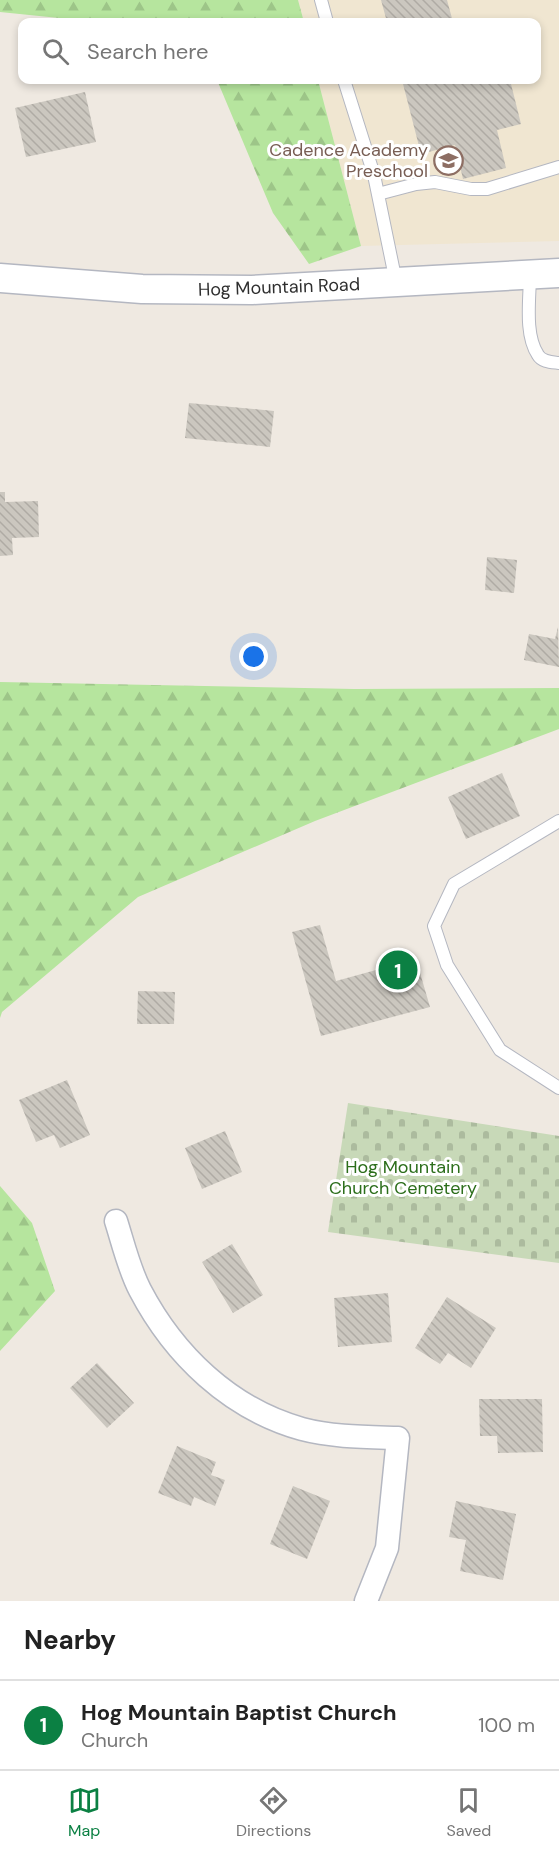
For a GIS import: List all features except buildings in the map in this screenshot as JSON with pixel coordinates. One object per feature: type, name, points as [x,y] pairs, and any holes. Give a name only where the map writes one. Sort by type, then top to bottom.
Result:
[{"type":"street","name":"Hog Mountain Road","points":[[0,278],[142,289],[252,290],[559,273]]},
{"type":"street","points":[[116,1221],[139,1289],[174,1346],[208,1379],[253,1408],[302,1429],[365,1437],[398,1438],[387,1548],[366,1601]]},
{"type":"lane","points":[[321,0],[326,18]]},
{"type":"lane","points":[[345,84],[378,194],[396,282]]},
{"type":"lane","points":[[378,194],[416,184],[435,182],[471,189],[487,189],[559,167]]},
{"type":"lane","points":[[530,274],[531,332],[536,350],[538,356],[545,361],[559,363]]},
{"type":"lane","points":[[559,821],[454,884],[434,926],[447,965],[500,1050],[559,1088]]},
{"type":"shaded area","name":"Cadence Academy Preschool","points":[[298,0],[559,0],[559,241],[361,246],[319,84],[541,84],[541,18],[303,18]]},
{"type":"green space","points":[[0,0],[298,0],[303,18],[59,18],[0,12]]},
{"type":"green space","points":[[219,84],[319,84],[361,246],[309,264],[273,213]]},
{"type":"green space","points":[[0,682],[354,689],[559,688],[559,729],[315,821],[138,897],[2,1012],[0,1018]]},
{"type":"green space","name":"Hog Mountain Church Cemetery","points":[[348,1103],[559,1136],[559,1263],[328,1232]]},
{"type":"green space","points":[[0,1186],[32,1223],[55,1291],[0,1351]]},
{"type":"place","name":"Cadence Academy Preschool","points":[[449,160]]},
{"type":"place","name":"Hog Mountain Baptist Church","points":[[398,970]]}]
